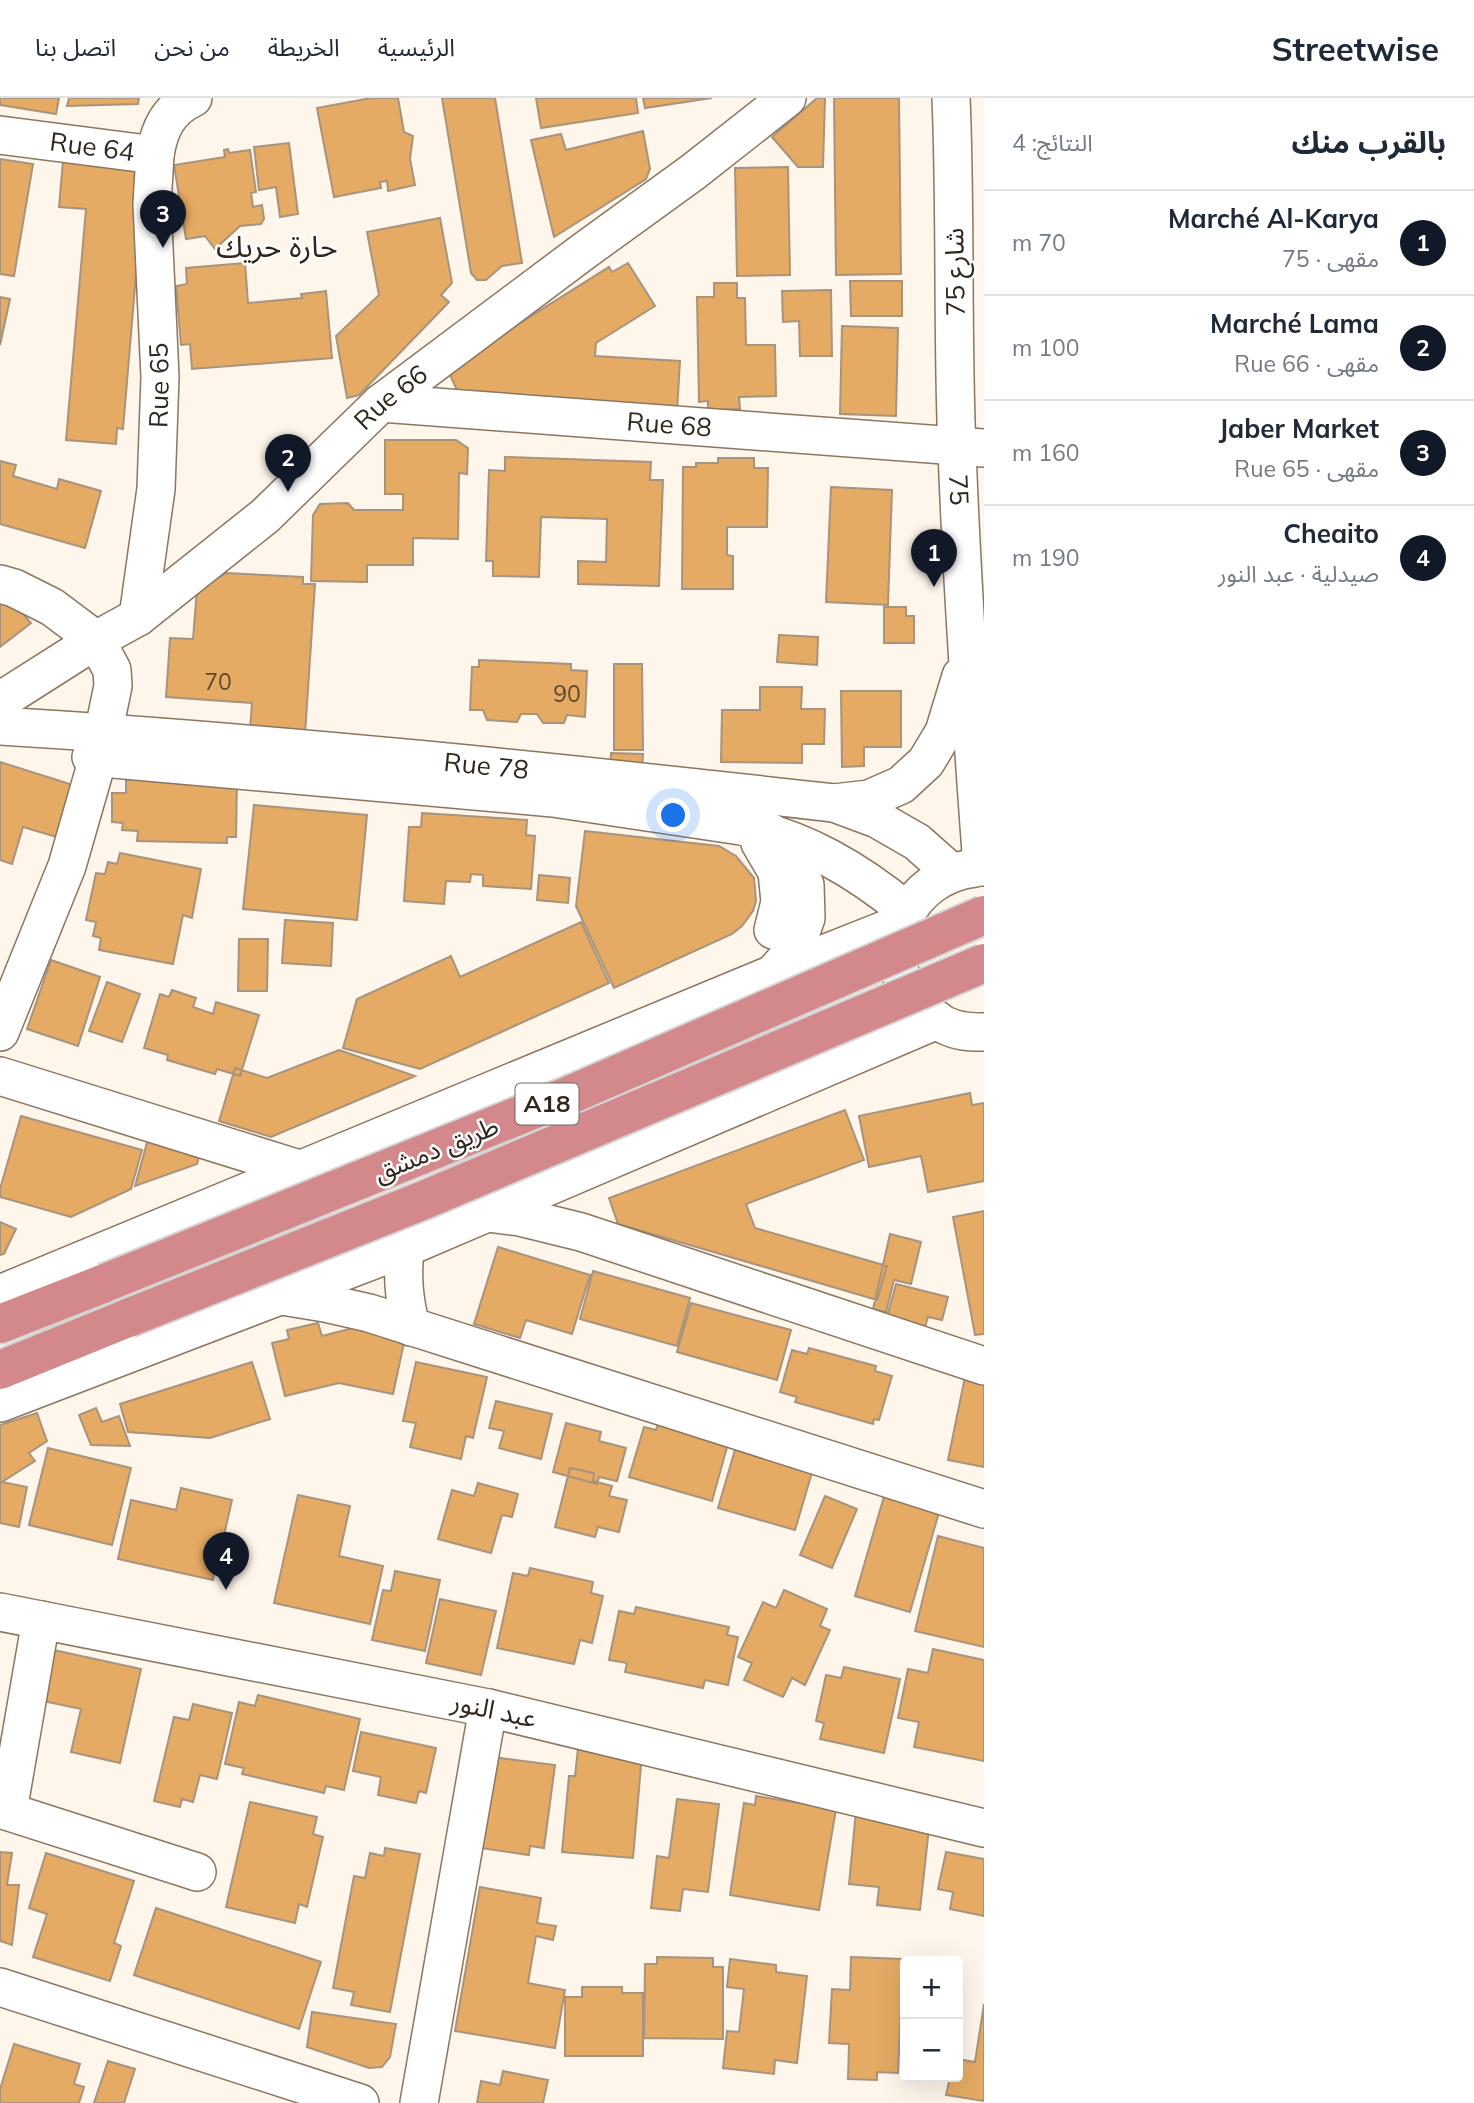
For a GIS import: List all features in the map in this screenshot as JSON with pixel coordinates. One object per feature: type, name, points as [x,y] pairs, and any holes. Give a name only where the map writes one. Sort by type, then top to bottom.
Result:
[{"type":"highway","name":"طريق دمشق","points":[[0,1324],[572,1094],[984,915]]},
{"type":"highway","name":"طريق دمشق","points":[[0,1370],[424,1200],[984,963]]},
{"type":"street","name":"Rue 64","points":[[0,135],[155,155],[157,139],[169,113],[193,98]]},
{"type":"street","name":"Rue 66","points":[[0,701],[96,640],[138,617],[265,516],[381,403],[693,172],[787,98]]},
{"type":"street","name":"شارع 75","points":[[951,98],[970,447]]},
{"type":"street","name":"Rue 65","points":[[138,617],[156,489],[160,377],[152,204],[155,155]]},
{"type":"street","name":"Rue 68","points":[[381,403],[970,447]]},
{"type":"street","name":"75","points":[[970,447],[967,655],[973,869]]},
{"type":"street","points":[[0,584],[52,607],[96,640],[112,670],[113,686],[101,745],[66,866],[0,1032]]},
{"type":"street","points":[[834,803],[869,799],[901,785],[926,762],[944,732],[967,655]]},
{"type":"street","points":[[0,726],[101,745]]},
{"type":"street","points":[[0,746],[101,745],[554,785],[755,829],[806,846],[876,885],[904,917]]},
{"type":"street","name":"Rue 78","points":[[554,785],[834,803],[877,819],[973,869]]},
{"type":"street","points":[[755,829],[777,872],[780,902],[773,930]]},
{"type":"street","points":[[755,829],[792,855],[805,885],[806,918],[795,949],[773,974]]},
{"type":"street","points":[[973,869],[939,879],[926,888],[904,917],[898,939],[900,970],[914,999],[957,1027],[984,1057]]},
{"type":"street","points":[[0,1294],[773,974],[904,917]]},
{"type":"street","points":[[0,1403],[405,1248],[577,1175],[957,1027]]},
{"type":"street","points":[[0,1076],[302,1170]]},
{"type":"street","points":[[577,1175],[574,1193],[581,1232]]},
{"type":"street","points":[[488,1213],[550,1223],[581,1232],[984,1366]]},
{"type":"street","points":[[405,1248],[402,1275],[411,1327]]},
{"type":"street","points":[[281,1296],[369,1313],[984,1509]]},
{"type":"street","name":"عبد النور","points":[[0,1612],[488,1708],[984,1828]]},
{"type":"street","points":[[41,1620],[4,1810],[197,1872]]},
{"type":"street","points":[[419,2103],[488,1708]]},
{"type":"street","points":[[3,1998],[360,2103]]},
{"type":"building","points":[[0,98],[59,98],[56,114],[0,105]]},
{"type":"building","points":[[69,98],[139,98],[138,104],[67,106]]},
{"type":"building","points":[[371,98],[398,98],[404,132],[413,136],[410,159],[415,185],[388,191],[387,181],[380,182],[381,188],[334,197],[317,108]]},
{"type":"building","points":[[442,98],[495,98],[522,263],[502,266],[486,280],[477,280],[471,273]]},
{"type":"building","points":[[536,98],[636,98],[638,113],[541,128]]},
{"type":"building","points":[[643,98],[712,98],[645,108]]},
{"type":"building","points":[[817,98],[825,98],[823,167],[798,167],[772,137]]},
{"type":"building","points":[[834,98],[899,98],[901,274],[836,275]]},
{"type":"building","points":[[643,131],[650,169],[646,179],[554,237],[531,140],[561,134],[566,150]]},
{"type":"building","points":[[289,143],[298,214],[280,217],[276,187],[259,190],[254,147]]},
{"type":"building","points":[[228,149],[229,153],[250,150],[256,192],[251,193],[253,207],[262,205],[264,219],[261,224],[240,226],[215,249],[205,236],[186,239],[174,165],[225,157],[224,150]]},
{"type":"building","points":[[0,159],[33,164],[14,276],[0,274]]},
{"type":"building","points":[[63,161],[145,168],[123,429],[117,428],[116,444],[66,440],[86,209],[59,207]]},
{"type":"building","points":[[788,167],[790,275],[737,276],[735,168]]},
{"type":"building","points":[[440,218],[452,283],[441,295],[449,302],[359,395],[347,398],[336,336],[379,295],[367,232]]},
{"type":"building","points":[[245,263],[248,303],[302,298],[301,294],[326,291],[332,358],[192,369],[190,344],[181,345],[176,286],[187,284],[186,268]]},
{"type":"building","points":[[628,263],[655,306],[596,343],[595,356],[680,361],[677,412],[470,400],[456,388],[450,375],[458,362],[609,267],[612,272]]},
{"type":"building","points":[[850,281],[902,281],[902,316],[851,316]]},
{"type":"building","points":[[714,283],[737,283],[737,298],[745,298],[746,345],[775,345],[776,396],[739,397],[740,409],[708,410],[708,401],[699,402],[697,297],[714,297]]},
{"type":"building","points":[[831,290],[832,356],[800,356],[799,321],[783,322],[782,291]]},
{"type":"building","points":[[0,297],[10,299],[0,345]]},
{"type":"building","points":[[842,326],[898,328],[896,416],[840,414]]},
{"type":"building","points":[[385,440],[456,440],[468,448],[467,474],[459,473],[458,539],[413,538],[413,565],[367,565],[367,582],[311,581],[313,515],[320,504],[348,503],[354,510],[403,510],[403,494],[385,494]]},
{"type":"building","points":[[505,457],[651,462],[650,480],[663,480],[659,586],[578,584],[578,561],[606,562],[607,519],[541,517],[539,577],[493,576],[493,561],[486,561],[489,470],[505,471]]},
{"type":"building","points":[[718,458],[754,458],[754,468],[768,468],[767,527],[727,527],[727,555],[733,556],[733,589],[682,589],[683,467],[696,467],[696,463],[718,463]]},
{"type":"building","points":[[0,461],[16,465],[13,476],[57,489],[59,479],[101,491],[85,548],[0,524]]},
{"type":"building","points":[[831,487],[892,490],[888,605],[826,602]]},
{"type":"building","points":[[226,573],[303,577],[303,584],[315,584],[305,734],[250,730],[252,703],[166,697],[170,638],[193,639],[197,589]]},
{"type":"building","points":[[0,602],[17,606],[31,623],[0,647]]},
{"type":"building","points":[[884,607],[906,607],[906,616],[914,616],[914,643],[884,643]]},
{"type":"building","points":[[779,635],[818,637],[817,665],[777,662]]},
{"type":"building","points":[[479,660],[571,664],[571,670],[587,671],[585,717],[567,715],[564,723],[543,723],[537,714],[521,714],[517,722],[487,720],[483,710],[470,710],[472,667],[479,667]]},
{"type":"building","points":[[614,664],[642,664],[643,750],[614,750]]},
{"type":"building","points":[[760,687],[802,687],[801,709],[825,709],[824,744],[802,744],[802,763],[721,762],[722,710],[760,710]]},
{"type":"building","points":[[841,691],[901,691],[901,747],[864,747],[864,766],[842,767]]},
{"type":"building","points":[[611,753],[643,754],[642,771],[610,770]]},
{"type":"building","points":[[0,762],[76,786],[60,838],[23,827],[12,864],[0,860]]},
{"type":"building","points":[[126,779],[237,782],[236,837],[227,837],[227,843],[137,841],[138,831],[122,830],[123,823],[112,822],[112,793],[126,793]]},
{"type":"building","points":[[254,805],[367,815],[357,920],[243,909]]},
{"type":"building","points":[[422,813],[527,820],[526,835],[535,836],[531,889],[483,886],[483,875],[471,874],[470,882],[446,881],[444,904],[404,901],[409,827],[421,827]]},
{"type":"building","points":[[585,831],[719,846],[736,856],[754,878],[756,901],[753,911],[732,934],[614,988],[576,906]]},
{"type":"building","points":[[120,853],[201,869],[192,918],[183,915],[173,964],[99,950],[101,938],[93,936],[96,922],[86,920],[96,873],[105,874],[108,862],[117,864]]},
{"type":"building","points":[[539,875],[570,878],[568,903],[537,900]]},
{"type":"building","points":[[285,920],[333,923],[331,966],[282,963]]},
{"type":"building","points":[[581,922],[609,983],[420,1069],[343,1048],[357,999],[451,956],[460,977]]},
{"type":"building","points":[[239,939],[268,939],[267,991],[238,991]]},
{"type":"building","points":[[51,960],[100,977],[78,1046],[27,1029]]},
{"type":"building","points":[[107,982],[140,994],[122,1042],[89,1031]]},
{"type":"building","points":[[172,990],[196,998],[193,1007],[213,1014],[216,1002],[259,1015],[240,1076],[217,1069],[215,1074],[167,1060],[168,1055],[144,1048],[160,994],[169,997]]},
{"type":"building","points":[[339,1050],[415,1076],[271,1137],[219,1121],[235,1068],[267,1078]]},
{"type":"building","points":[[970,1093],[972,1105],[984,1103],[984,1181],[928,1192],[921,1156],[869,1167],[859,1116]]},
{"type":"building","points":[[845,1110],[864,1160],[746,1204],[755,1228],[887,1266],[877,1300],[618,1224],[609,1198]]},
{"type":"building","points":[[21,1116],[142,1150],[131,1189],[71,1217],[0,1197]]},
{"type":"building","points":[[148,1139],[200,1153],[197,1164],[135,1186]]},
{"type":"building","points":[[984,1211],[984,1334],[975,1335],[953,1217]]},
{"type":"building","points":[[0,1222],[16,1229],[4,1254],[0,1255]]},
{"type":"building","points":[[890,1234],[921,1242],[911,1284],[894,1280],[886,1312],[873,1309]]},
{"type":"building","points":[[498,1247],[590,1275],[572,1334],[526,1320],[520,1338],[474,1324]]},
{"type":"building","points":[[593,1271],[690,1298],[677,1346],[580,1319]]},
{"type":"building","points":[[896,1284],[948,1297],[942,1320],[928,1317],[925,1327],[887,1317]]},
{"type":"building","points":[[691,1303],[791,1330],[777,1380],[677,1352]]},
{"type":"building","points":[[355,1319],[405,1338],[393,1394],[339,1383],[285,1396],[272,1343],[289,1339],[287,1330],[318,1323],[322,1336],[353,1328]]},
{"type":"building","points":[[809,1348],[876,1366],[875,1371],[892,1376],[879,1420],[874,1419],[873,1424],[795,1402],[797,1397],[780,1392],[792,1350],[807,1354]]},
{"type":"building","points":[[252,1362],[270,1419],[210,1438],[128,1432],[120,1404]]},
{"type":"building","points":[[416,1362],[487,1377],[473,1438],[466,1436],[461,1459],[410,1447],[416,1423],[403,1421]]},
{"type":"building","points":[[966,1372],[984,1376],[984,1467],[948,1460]]},
{"type":"building","points":[[496,1401],[552,1414],[541,1459],[499,1448],[504,1431],[489,1428]]},
{"type":"building","points":[[96,1408],[102,1422],[119,1416],[130,1446],[91,1445],[79,1415]]},
{"type":"building","points":[[37,1413],[47,1441],[29,1453],[35,1461],[2,1482],[27,1487],[19,1527],[0,1523],[0,1425]]},
{"type":"building","points":[[659,1421],[729,1440],[712,1501],[629,1477],[644,1427],[656,1430]]},
{"type":"building","points":[[566,1423],[601,1432],[599,1441],[626,1448],[617,1481],[599,1477],[597,1484],[553,1472]]},
{"type":"building","points":[[739,1436],[816,1459],[795,1530],[718,1508]]},
{"type":"building","points":[[48,1448],[131,1468],[112,1545],[29,1525]]},
{"type":"building","points":[[570,1468],[594,1473],[593,1481],[612,1486],[609,1496],[627,1500],[619,1532],[598,1527],[595,1537],[555,1527]]},
{"type":"building","points":[[478,1483],[518,1494],[512,1517],[502,1515],[491,1553],[438,1539],[452,1490],[474,1496]]},
{"type":"building","points":[[181,1488],[232,1500],[222,1544],[237,1547],[231,1572],[215,1568],[213,1580],[118,1559],[131,1500],[176,1510]]},
{"type":"building","points":[[885,1493],[940,1509],[910,1612],[855,1596]]},
{"type":"building","points":[[298,1495],[350,1506],[339,1556],[383,1566],[370,1624],[274,1603]]},
{"type":"building","points":[[825,1496],[857,1509],[832,1568],[800,1555]]},
{"type":"building","points":[[938,1536],[984,1548],[984,1647],[915,1631]]},
{"type":"building","points":[[530,1568],[593,1582],[591,1593],[603,1596],[592,1643],[580,1640],[574,1664],[497,1648],[513,1573],[528,1576]]},
{"type":"building","points":[[395,1571],[440,1580],[425,1651],[372,1640],[383,1590],[391,1591]]},
{"type":"building","points":[[784,1590],[827,1609],[820,1626],[830,1630],[805,1685],[792,1678],[783,1697],[744,1680],[752,1663],[738,1657],[763,1602],[776,1608]]},
{"type":"building","points":[[440,1599],[496,1611],[481,1675],[426,1663]]},
{"type":"building","points":[[636,1607],[729,1627],[727,1635],[738,1637],[728,1685],[705,1680],[703,1688],[625,1672],[627,1663],[609,1660],[619,1611],[634,1614]]},
{"type":"building","points":[[49,1649],[141,1669],[120,1763],[71,1752],[81,1709],[38,1700]]},
{"type":"building","points":[[933,1649],[984,1660],[984,1761],[914,1747],[919,1722],[898,1718],[908,1669],[928,1673]]},
{"type":"building","points":[[844,1667],[900,1679],[884,1753],[820,1739],[824,1723],[816,1721],[826,1675],[841,1678]]},
{"type":"building","points":[[258,1695],[360,1719],[344,1790],[326,1786],[324,1793],[242,1774],[244,1768],[225,1764],[239,1702],[255,1706]]},
{"type":"building","points":[[193,1704],[232,1713],[217,1779],[200,1775],[193,1802],[182,1799],[180,1807],[154,1801],[174,1717],[189,1720]]},
{"type":"building","points":[[361,1732],[436,1748],[426,1793],[419,1791],[416,1803],[378,1795],[381,1777],[353,1771]]},
{"type":"building","points":[[578,1748],[642,1754],[633,1858],[562,1852],[569,1776],[575,1776]]},
{"type":"building","points":[[493,1757],[555,1765],[544,1848],[530,1846],[529,1855],[480,1848]]},
{"type":"building","points":[[756,1796],[836,1809],[819,1910],[730,1895],[744,1803],[755,1805]]},
{"type":"building","points":[[677,1799],[719,1804],[708,1892],[683,1889],[680,1911],[651,1908],[657,1856],[669,1858]]},
{"type":"building","points":[[250,1802],[317,1817],[313,1834],[323,1837],[307,1907],[299,1904],[295,1923],[226,1907]]},
{"type":"building","points":[[856,1811],[930,1819],[920,1910],[877,1905],[879,1887],[849,1884]]},
{"type":"building","points":[[385,1848],[420,1854],[390,2012],[351,2005],[354,1992],[333,1988],[354,1876],[365,1878],[370,1853],[384,1856]]},
{"type":"building","points":[[0,1852],[12,1853],[7,1885],[19,1885],[12,1945],[0,1941]]},
{"type":"building","points":[[946,1852],[984,1859],[984,1916],[950,1909],[953,1892],[938,1889]]},
{"type":"building","points":[[46,1853],[134,1881],[114,1943],[121,1946],[110,1981],[33,1957],[47,1914],[29,1908]]},
{"type":"building","points":[[480,1887],[541,1898],[537,1923],[556,1926],[553,1940],[536,1936],[528,1983],[565,1990],[555,2048],[455,2031]]},
{"type":"building","points":[[156,1908],[321,1962],[299,2029],[134,1975]]},
{"type":"building","points":[[657,1957],[713,1958],[713,1967],[723,1967],[723,2039],[644,2038],[645,1964],[657,1964]]},
{"type":"building","points":[[851,1957],[900,1959],[898,2073],[877,2072],[877,2080],[848,2079],[849,2044],[829,2043],[832,1989],[850,1990]]},
{"type":"building","points":[[730,1959],[776,1965],[776,1972],[807,1976],[797,2063],[775,2060],[774,2074],[723,2068],[727,2031],[739,2032],[744,1989],[727,1987]]},
{"type":"building","points":[[582,1987],[622,1987],[622,1993],[643,1993],[643,2056],[565,2056],[565,1997],[582,1997]]},
{"type":"building","points":[[984,2004],[984,2101],[946,2095],[949,2082],[963,2082],[963,2060],[975,2062]]},
{"type":"building","points":[[312,2012],[396,2024],[390,2057],[382,2067],[369,2068],[307,2047]]},
{"type":"building","points":[[14,2044],[80,2064],[74,2084],[84,2087],[79,2103],[0,2103],[0,2089]]},
{"type":"building","points":[[108,2061],[135,2069],[124,2103],[94,2103]]},
{"type":"building","points":[[503,2071],[548,2080],[543,2103],[477,2103],[481,2081],[500,2085]]},
{"type":"place","name":"Jaber Market","points":[[163,248]]},
{"type":"place","name":"Marché Lama","points":[[288,492]]},
{"type":"place","name":"Marché Al-Karya","points":[[934,587]]},
{"type":"place","name":"Cheaito","points":[[226,1590]]},
{"type":"district","name":"حارة حريك","points":[[277,247]]}]
